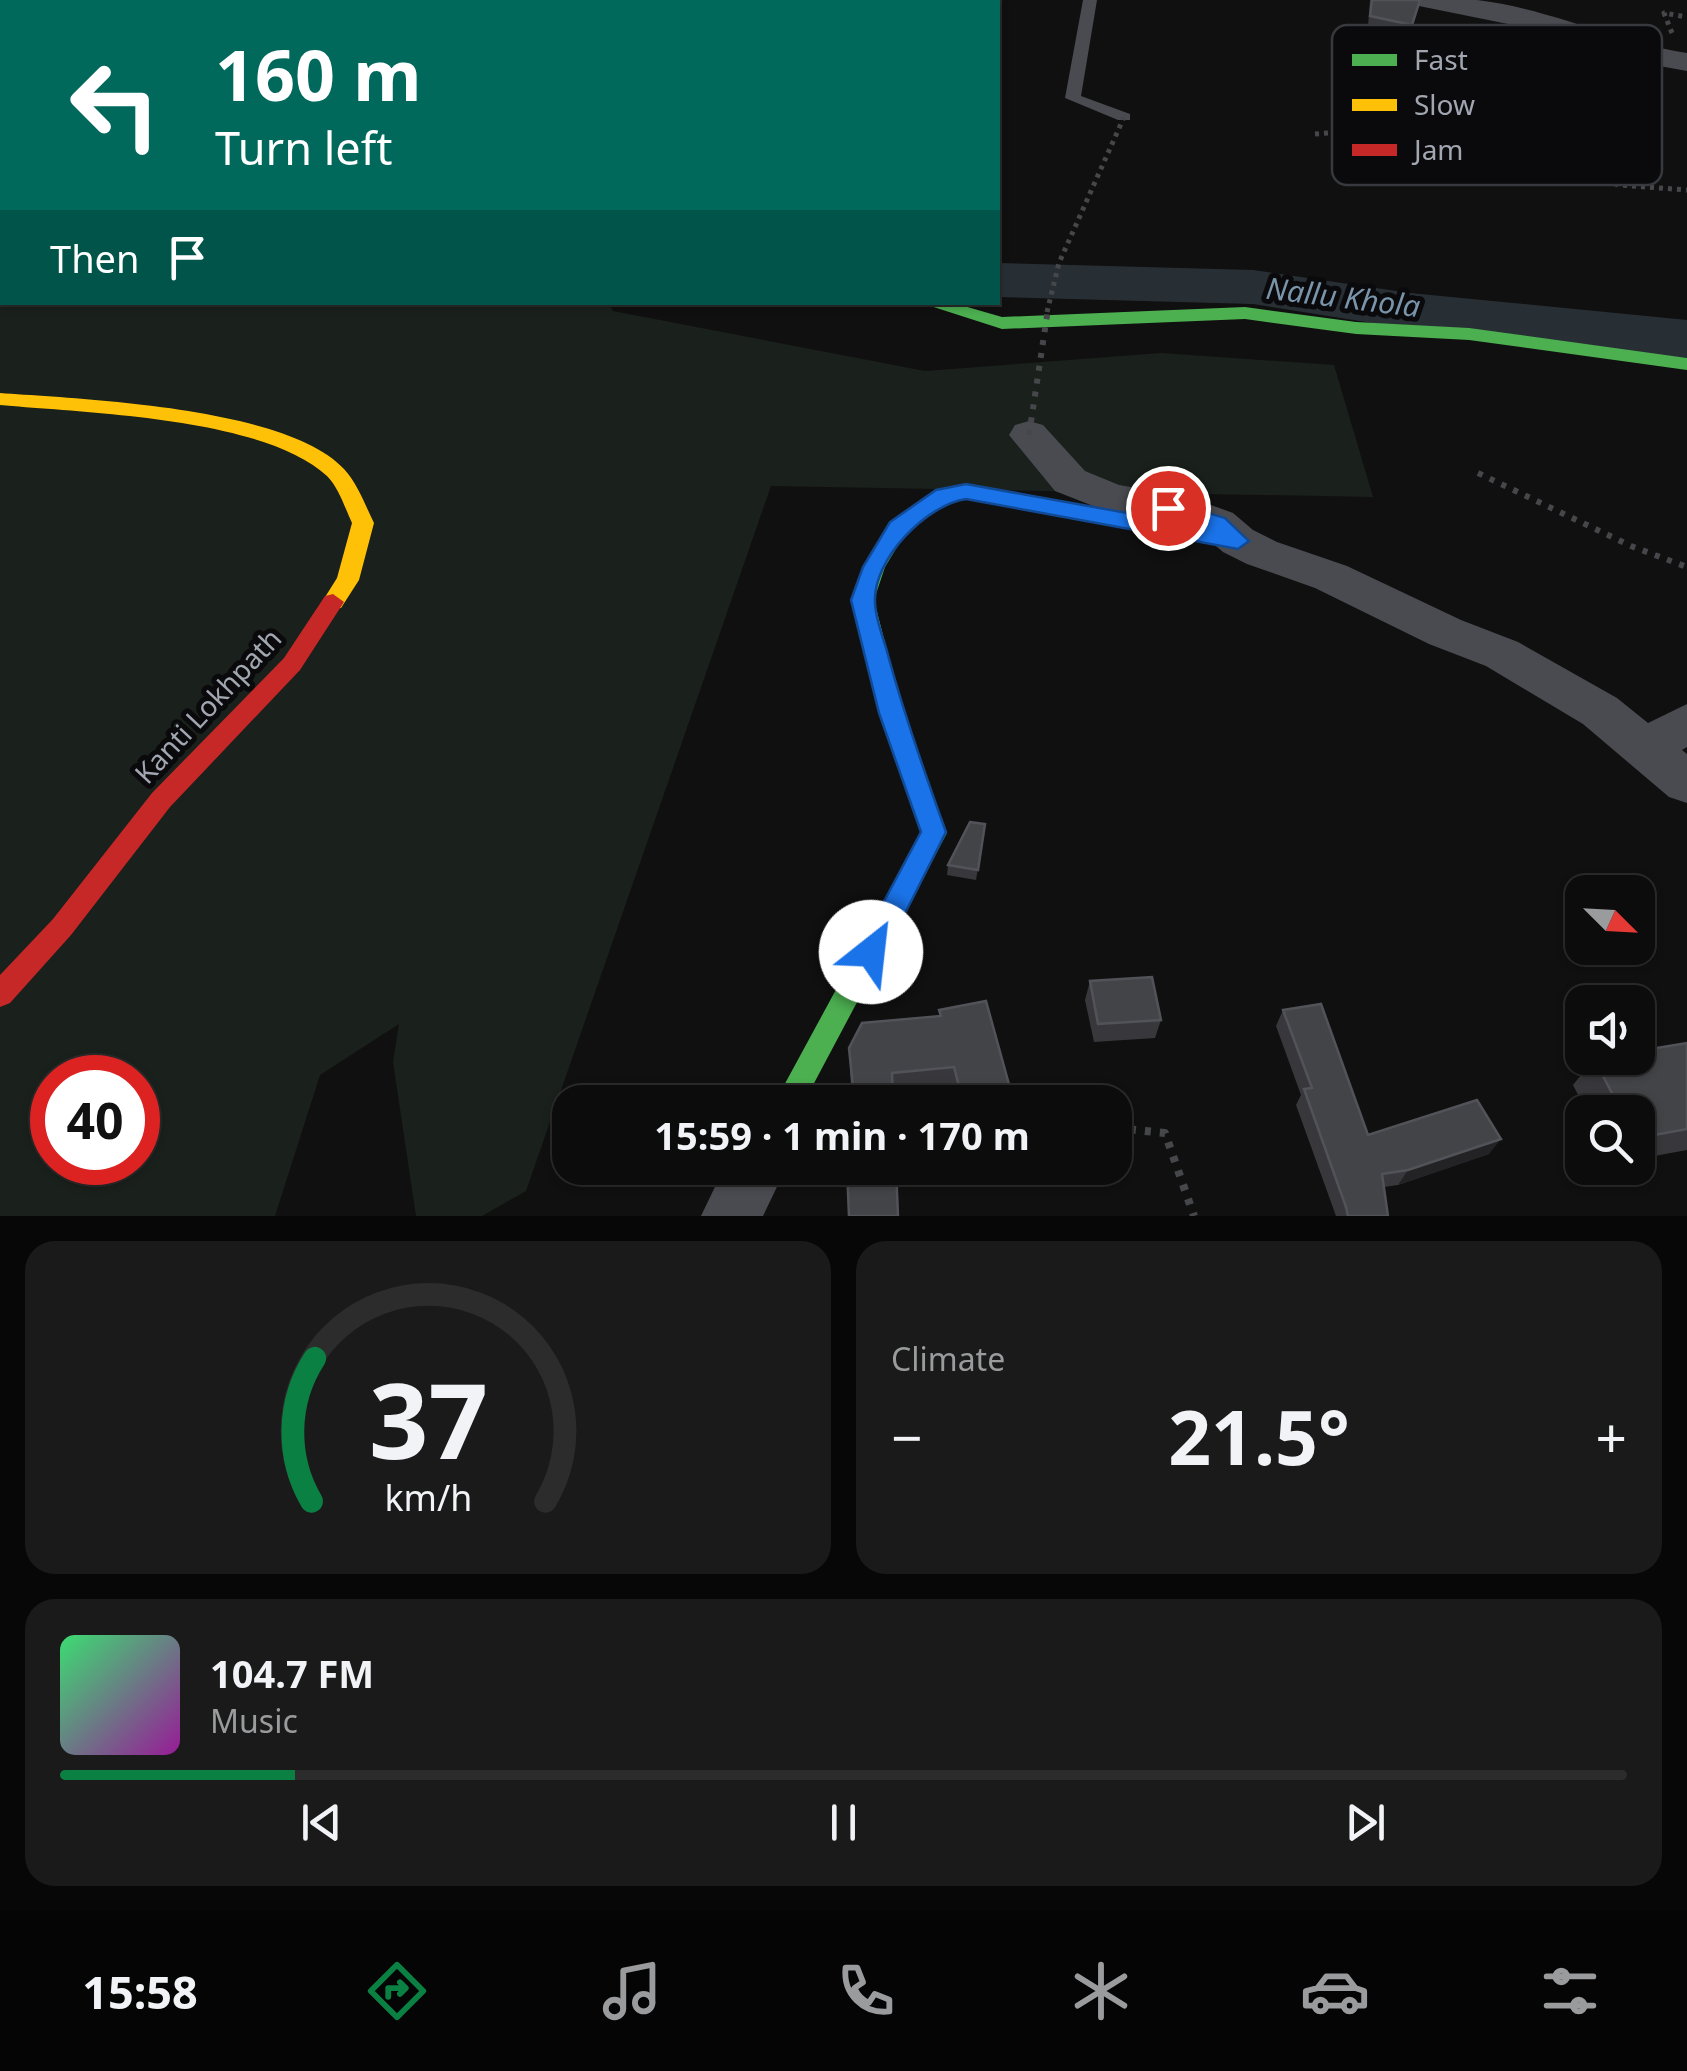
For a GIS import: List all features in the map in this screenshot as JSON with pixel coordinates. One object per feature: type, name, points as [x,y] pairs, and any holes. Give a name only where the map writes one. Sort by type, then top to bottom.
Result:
[{"type":"street","points":[[1429,0],[1497,6],[1552,25]]},
{"type":"street","points":[[1662,59],[1687,62]]},
{"type":"street","points":[[938,305],[1002,323],[1244,313],[1356,328],[1469,334],[1687,364]]},
{"type":"street","name":"Kanti Lokhpath","points":[[0,399],[86,407],[276,438],[332,468],[363,523],[348,580],[292,664],[161,800],[62,927],[0,994]]},
{"type":"street","points":[[1029,435],[1070,480],[1110,498],[1189,512],[1218,524],[1262,554],[1331,576],[1444,632],[1502,654],[1600,711],[1687,783]]},
{"type":"street","points":[[798,1085],[934,832],[892,713],[863,600],[874,567],[898,527],[944,495],[966,492],[1238,541]]},
{"type":"street","points":[[1647,748],[1687,723]]},
{"type":"street","points":[[731,1216],[747,1185]]},
{"type":"lane","points":[[1090,0],[1073,77],[1073,98],[1124,117]]},
{"type":"path","points":[[1029,435],[1041,338],[1058,263],[1124,117]]},
{"type":"path","points":[[1315,134],[1332,130]]},
{"type":"path","points":[[1615,185],[1687,190]]},
{"type":"path","points":[[1478,473],[1632,546],[1687,567]]},
{"type":"path","points":[[1132,1130],[1165,1133],[1194,1216]]},
{"type":"shaded area","points":[[0,305],[610,305],[613,311],[925,371],[1161,353],[1334,365],[1373,497],[771,486],[563,1085],[552,1085],[552,1116],[526,1191],[482,1216],[416,1216],[393,1062],[399,1024],[320,1075],[275,1216],[0,1216]]},
{"type":"building","points":[[1372,0],[1420,0],[1412,25],[1370,16]]},
{"type":"building","points":[[970,822],[985,824],[978,870],[948,865]]},
{"type":"building","points":[[1152,977],[1161,1020],[1098,1024],[1090,981]]},
{"type":"building","points":[[986,1001],[1009,1085],[959,1085],[954,1067],[892,1073],[892,1085],[853,1085],[849,1048],[862,1023],[941,1016],[939,1010]]},
{"type":"building","points":[[1321,1004],[1368,1135],[1477,1100],[1501,1139],[1408,1170],[1382,1174],[1388,1216],[1348,1216],[1304,1089],[1312,1088],[1283,1010]]},
{"type":"building","points":[[1687,1043],[1687,1129],[1655,1135],[1655,1095],[1613,1095],[1602,1075],[1655,1075],[1655,1048]]},
{"type":"building","points":[[848,1185],[897,1185],[898,1216],[849,1216]]},
{"type":"waterway","name":"Nallu Khola","points":[[1000,280],[1253,287],[1410,311],[1687,339]]},
{"type":"traffic: fast","points":[[938,305],[1002,323],[1245,313],[1356,328],[1469,334],[1687,364]]},
{"type":"traffic: fast","points":[[798,1085],[934,833],[891,713],[863,600],[874,567],[898,527],[944,495],[967,491],[1057,508]]},
{"type":"traffic: slow","points":[[0,399],[175,417],[269,437],[306,452],[338,475],[363,523],[348,580],[333,602]]},
{"type":"traffic: jam","points":[[1057,508],[1238,541]]},
{"type":"traffic: jam","points":[[0,994],[62,927],[161,800],[292,664],[333,602]]},
{"type":"route","points":[[871,952],[934,832],[892,713],[863,600],[874,567],[898,527],[944,495],[966,492],[1238,541],[1218,524],[1168,508]]}]
